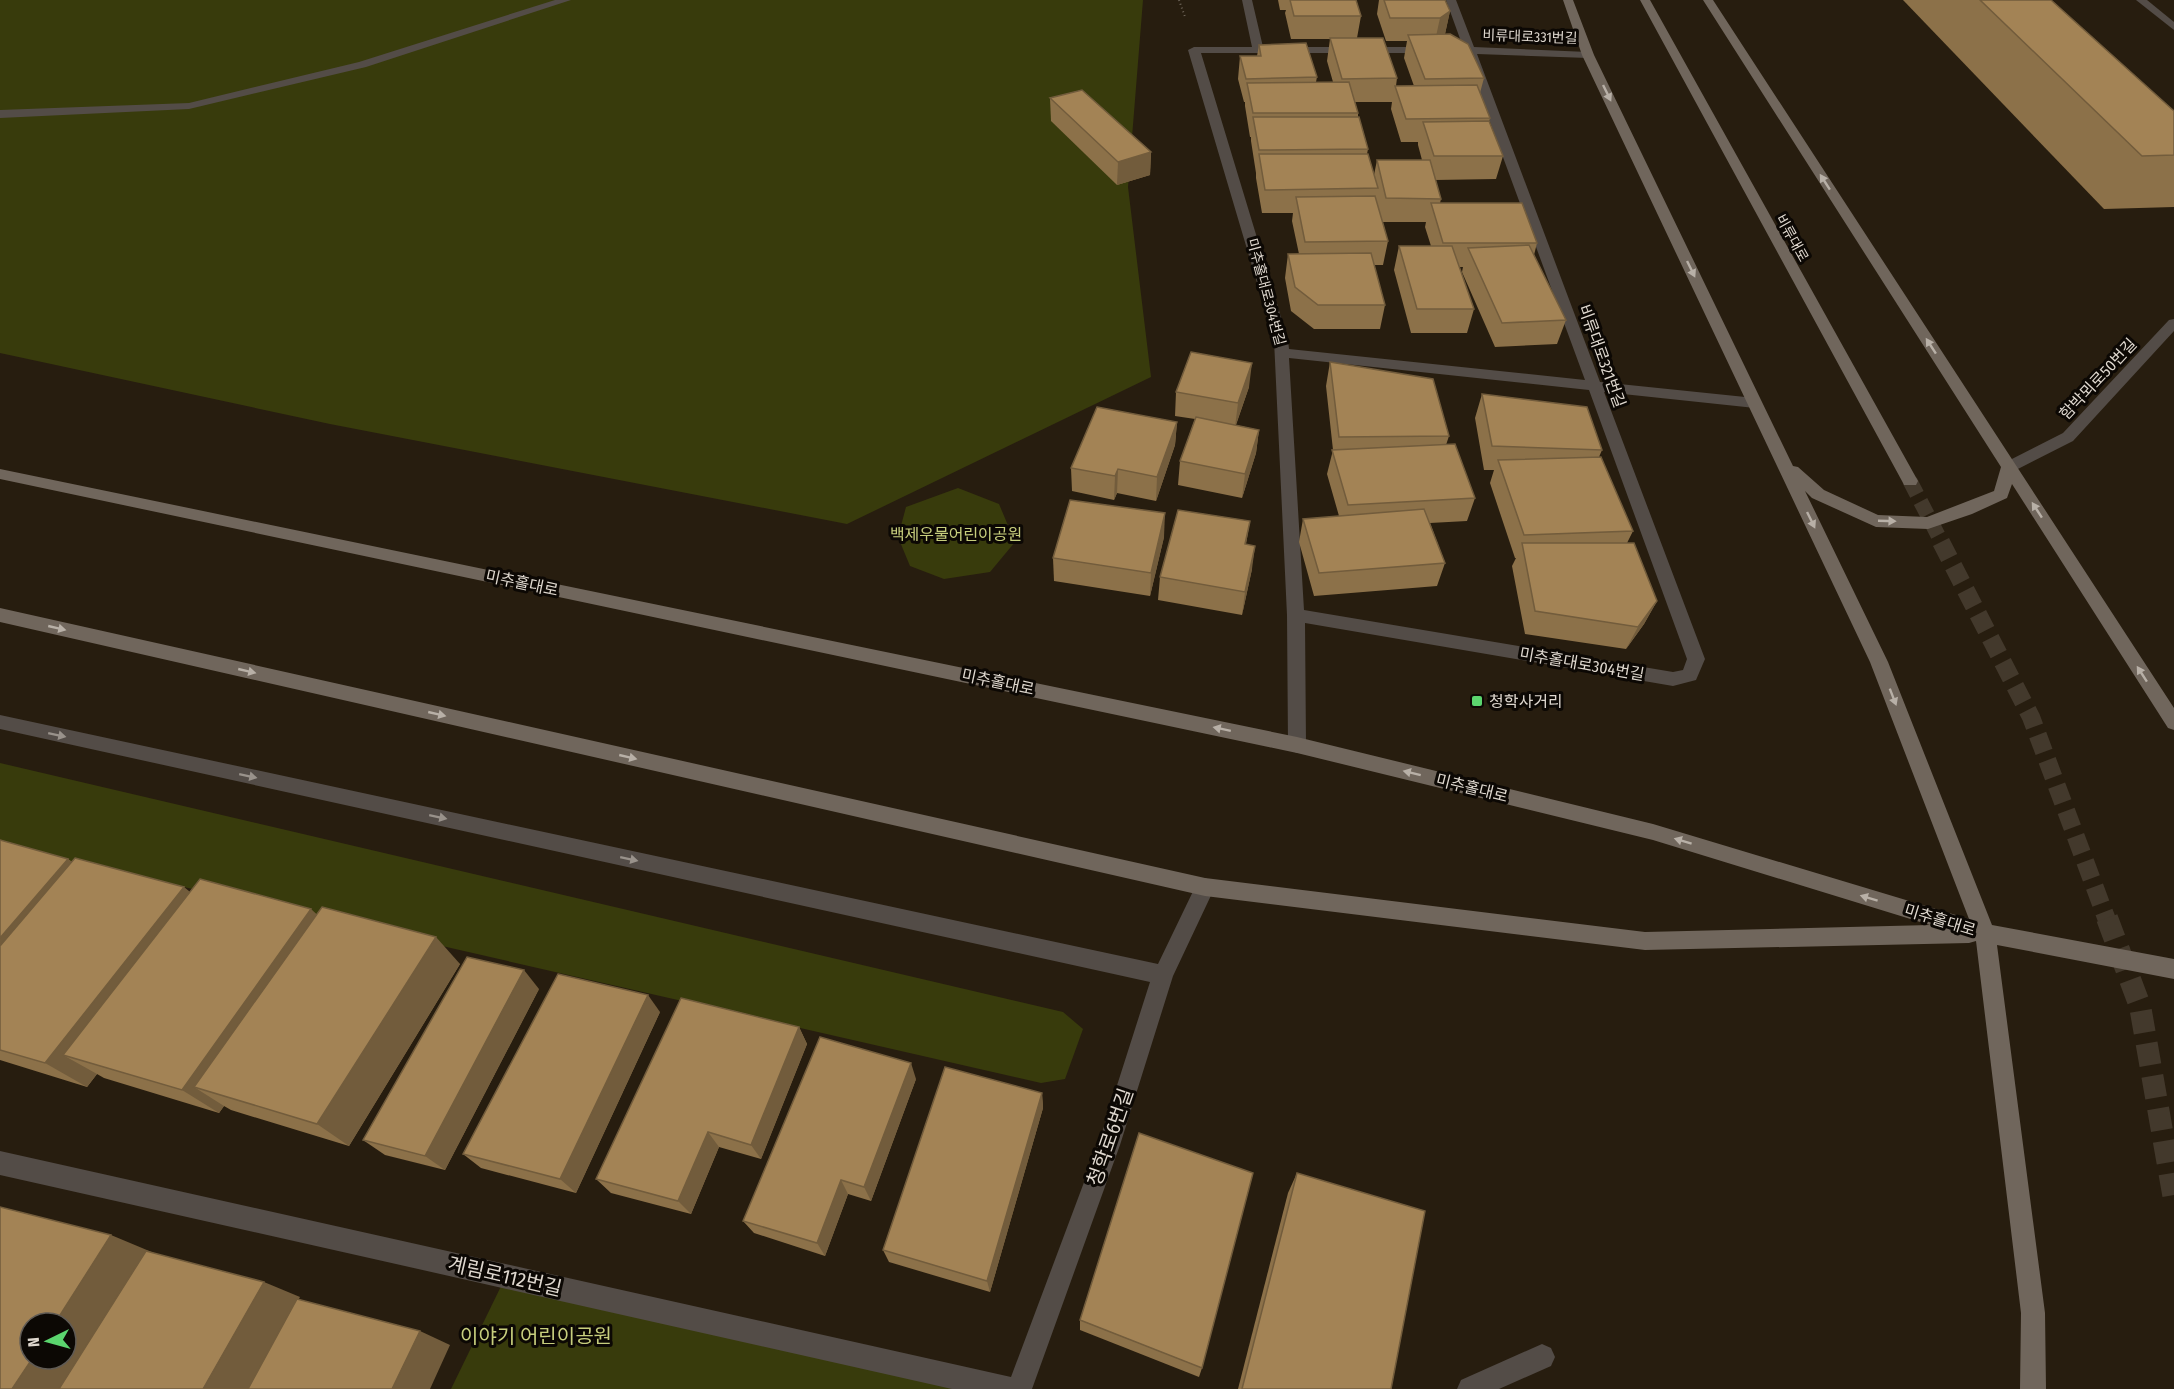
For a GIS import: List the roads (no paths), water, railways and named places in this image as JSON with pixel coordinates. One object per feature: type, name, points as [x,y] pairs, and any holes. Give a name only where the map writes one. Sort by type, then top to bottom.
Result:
[{"type":"main road","points":[[1568,0],[1588,55],[1879,662],[1985,933],[2033,1313],[2033,1389]]},
{"type":"main road","points":[[1708,0],[2174,723]]},
{"type":"main road","name":"비류대로","points":[[1645,3],[1910,482]]},
{"type":"main road","points":[[1784,463],[1818,494],[1876,521],[1928,523],[1966,510],[2001,494],[2009,467]]},
{"type":"main road","name":"미추홀대로","points":[[0,474],[1297,745],[1653,832],[1985,933],[2174,969]]},
{"type":"main road","name":"미추홀대로","points":[[0,615],[1205,887],[1645,941],[1985,933]]},
{"type":"street","points":[[0,114],[189,106],[362,65],[566,0]]},
{"type":"street","points":[[1247,0],[1258,50]]},
{"type":"street","name":"비류대로331번길","points":[[1451,0],[1470,50]]},
{"type":"street","points":[[2141,0],[2171,20]]},
{"type":"street","name":"비류대로331번길","points":[[1194,50],[1470,50],[1588,55]]},
{"type":"street","name":"미추홀대로304번길","points":[[1194,50],[1279,332],[1296,615],[1297,745]]},
{"type":"street","name":"비류대로321번길","points":[[1470,50],[1696,659],[1690,675]]},
{"type":"street","name":"함박뫼로50번길","points":[[2009,467],[2068,437],[2174,323]]},
{"type":"street","points":[[1282,353],[1755,403]]},
{"type":"street","name":"미추홀대로304번길","points":[[1296,615],[1673,679],[1690,675]]},
{"type":"street","points":[[0,722],[1163,975]]},
{"type":"street","name":"청학로6번길","points":[[1019,1389],[1109,1145],[1163,975],[1205,887]]},
{"type":"street","name":"계림로112번길","points":[[0,1163],[1009,1389]]},
{"type":"street","points":[[1470,1389],[1542,1358]]},
{"type":"tunnel","points":[[1910,481],[1942,543]]},
{"type":"tunnel","points":[[1941,542],[2031,717],[2107,920]]},
{"type":"tunnel","points":[[2107,918],[2140,1006],[2174,1199]]},
{"type":"place","name":"청학사거리","points":[[1477,701]]},
{"type":"park label","name":"백제우물어린이공원","points":[[956,534]]},
{"type":"park label","name":"이야기 어린이공원","points":[[536,1336]]}]
